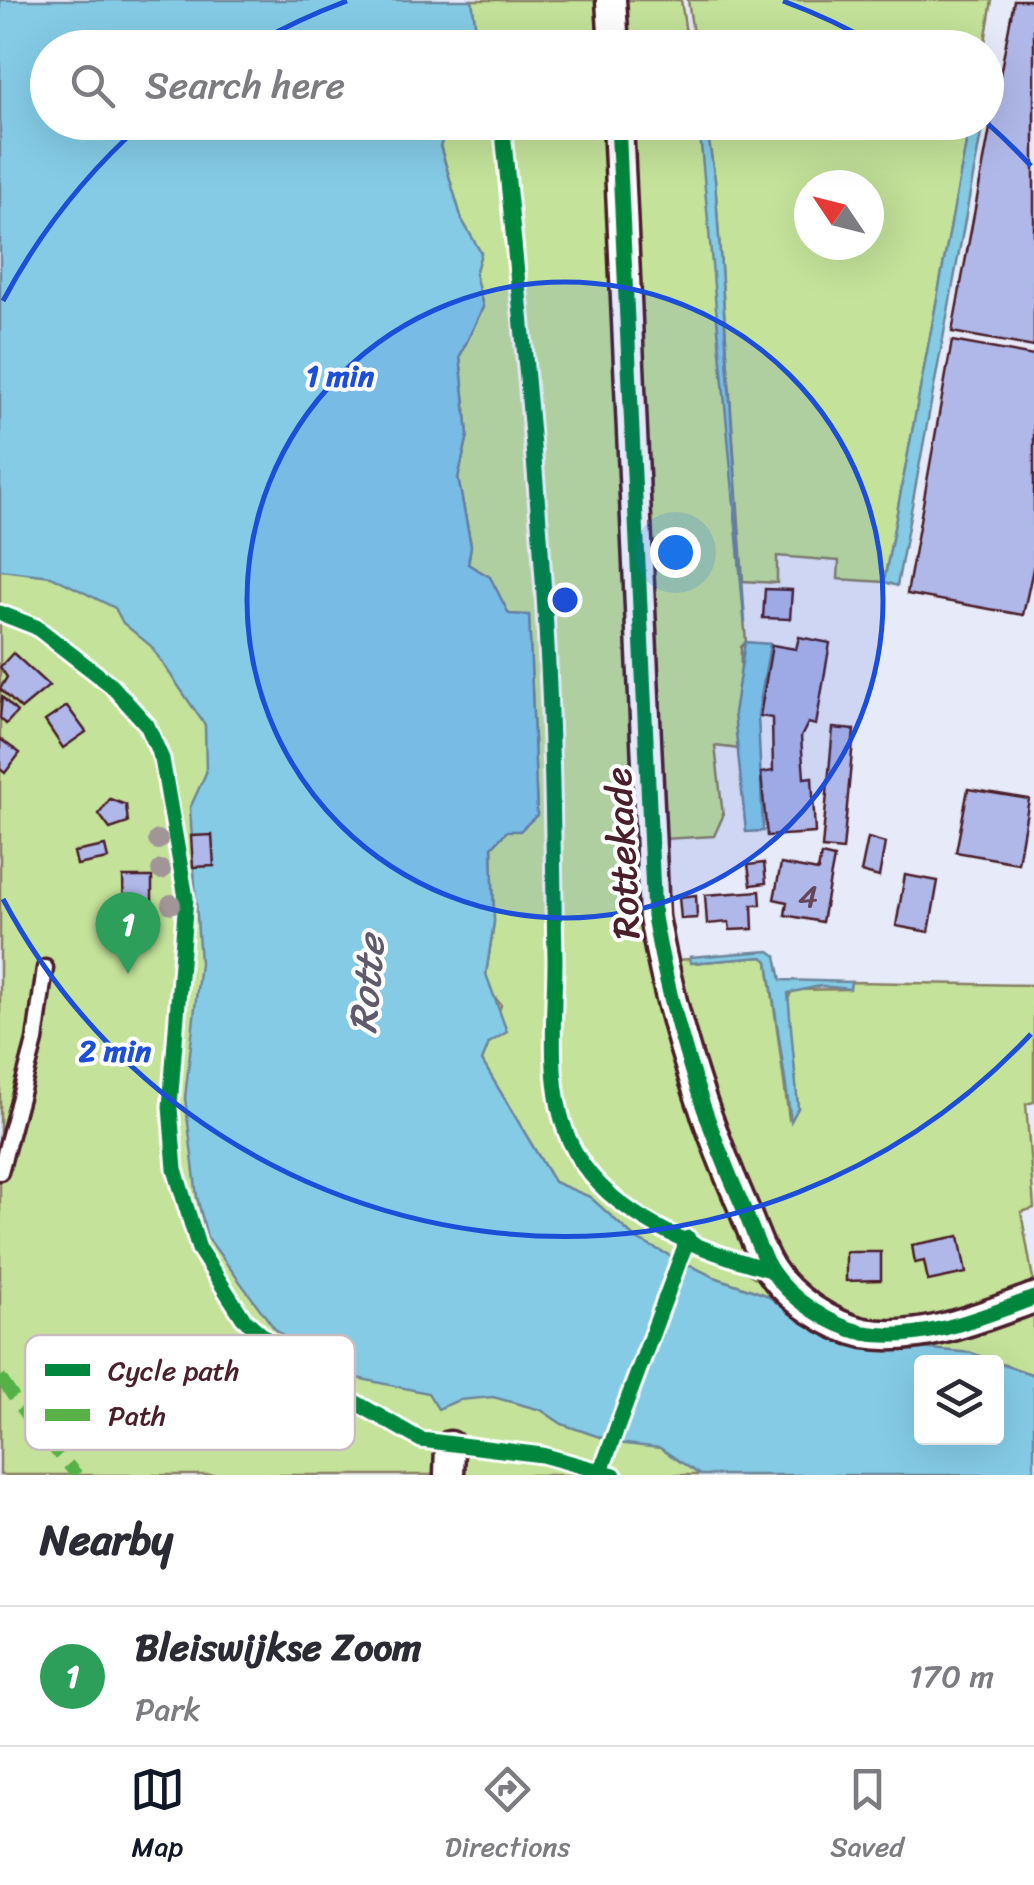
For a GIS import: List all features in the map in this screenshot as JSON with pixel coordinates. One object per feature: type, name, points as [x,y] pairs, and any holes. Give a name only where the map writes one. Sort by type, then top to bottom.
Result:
[{"type":"street","points":[[611,0],[613,30]]},
{"type":"street","name":"Rottekade","points":[[619,140],[654,917],[665,980],[698,1097],[771,1270],[822,1315],[862,1332],[892,1335],[929,1332],[1034,1298]]},
{"type":"street","points":[[449,1475],[450,1446]]},
{"type":"lane","points":[[0,1172],[35,1041],[45,968]]},
{"type":"green space","points":[[472,0],[602,0],[603,30],[476,30]]},
{"type":"green space","points":[[625,0],[681,0],[685,30],[627,30]]},
{"type":"green space","points":[[688,0],[992,0],[987,30],[692,30]]},
{"type":"green space","points":[[442,140],[609,140],[645,921],[749,1248],[737,1268],[814,1320],[842,1334],[903,1329],[1034,1308],[1034,1375],[1004,1365],[1004,1355],[946,1355],[847,1341],[801,1319],[766,1295],[714,1277],[636,1239],[590,1197],[554,1182],[482,1061],[501,1005],[489,990],[486,974],[494,922],[492,847],[507,831],[537,815],[529,616],[509,614],[468,565],[471,545],[458,478],[468,435],[460,356],[483,307],[475,274],[481,253],[462,220],[440,145]]},
{"type":"green space","points":[[633,140],[701,140],[746,642],[741,647],[740,749],[715,746],[723,816],[714,836],[664,839]]},
{"type":"green space","points":[[709,140],[967,140],[884,582],[838,579],[839,561],[777,556],[777,583],[743,581],[715,180]]},
{"type":"green space","points":[[0,473],[220,583],[230,1159],[814,1475],[0,1475]]},
{"type":"green space","points":[[762,957],[768,961],[789,1119],[798,1108],[788,999],[792,990],[849,989],[851,982],[1034,985],[1034,1102],[1026,1104],[1034,1208],[1021,1212],[1034,1285],[938,1322],[921,1316],[916,1325],[894,1328],[824,1308],[778,1260],[706,1084],[675,960],[691,959],[692,963]]},
{"type":"water","name":"Rotte","points":[[0,0],[472,0],[476,30],[30,30],[30,140],[443,140],[440,146],[462,220],[481,253],[475,274],[483,307],[460,356],[468,435],[458,478],[471,546],[468,564],[490,577],[509,614],[529,615],[537,815],[520,831],[507,831],[492,847],[494,922],[486,974],[507,1032],[489,1043],[482,1061],[554,1182],[590,1197],[636,1239],[714,1277],[766,1295],[801,1319],[847,1341],[977,1355],[914,1355],[914,1445],[1004,1445],[1004,1365],[1034,1375],[1034,1475],[700,1475],[660,1448],[617,1443],[562,1424],[541,1410],[493,1397],[459,1400],[438,1409],[428,1393],[355,1377],[355,1335],[282,1335],[274,1328],[207,1237],[197,1197],[185,1098],[200,963],[190,808],[206,773],[205,725],[151,646],[123,623],[115,608],[51,576],[0,570]]},
{"type":"water","points":[[701,140],[709,140],[715,180],[745,622]]},
{"type":"water","points":[[967,140],[980,140],[897,586],[884,582]]},
{"type":"water","points":[[745,642],[770,644],[758,715],[763,831],[746,832],[734,713]]},
{"type":"water","points":[[769,951],[776,956],[781,980],[851,982],[850,989],[820,986],[788,993],[798,1108],[791,1121],[768,961],[762,957],[691,963],[690,957]]},
{"type":"pier","points":[[675,1254],[687,1260],[616,1447],[604,1443]]},
{"type":"building","points":[[1014,0],[1034,0],[1034,347],[952,332],[988,140],[1004,140],[1004,54]]},
{"type":"building","points":[[952,341],[1034,356],[1034,564],[1023,615],[907,594]]},
{"type":"building","points":[[765,589],[792,590],[790,619],[763,618]]},
{"type":"building","points":[[799,637],[830,643],[816,725],[808,723],[801,737],[804,778],[812,777],[815,833],[767,836],[761,773],[773,771],[772,718],[760,716],[772,645],[796,649]]},
{"type":"building","points":[[13,653],[49,686],[21,709],[0,689],[7,677],[0,667]]},
{"type":"building","points":[[2,697],[17,712],[6,724],[0,718]]},
{"type":"building","points":[[67,706],[86,732],[63,748],[45,721]]},
{"type":"building","points":[[833,728],[854,730],[843,850],[822,848]]},
{"type":"building","points":[[0,739],[20,753],[5,773],[0,769]]},
{"type":"building","points":[[968,789],[1029,799],[1018,863],[956,852]]},
{"type":"building","points":[[110,799],[126,805],[128,823],[110,829],[99,814]]},
{"type":"building","points":[[212,835],[214,866],[193,867],[191,836]]},
{"type":"building","points":[[868,838],[885,843],[879,877],[861,872]]},
{"type":"building","points":[[105,846],[108,859],[77,865],[74,852]]},
{"type":"building","points":[[821,855],[834,858],[822,922],[785,915],[787,902],[774,899],[781,864],[818,871]]},
{"type":"building","points":[[764,863],[766,883],[751,885],[748,865]]},
{"type":"building","points":[[905,875],[938,881],[929,932],[896,926]]},
{"type":"building","points":[[123,877],[152,877],[152,907],[134,907],[134,914],[124,914]]},
{"type":"building","points":[[760,891],[761,905],[752,905],[753,929],[730,930],[729,922],[707,924],[705,895]]},
{"type":"building","points":[[696,895],[697,918],[681,919],[679,897]]},
{"type":"building","points":[[959,1236],[966,1273],[928,1281],[924,1261],[915,1263],[912,1245]]},
{"type":"building","points":[[846,1252],[881,1252],[881,1280],[846,1281]]},
{"type":"marked path","points":[[0,1377],[25,1414]]},
{"type":"marked path","points":[[55,1450],[77,1475]]},
{"type":"cycle path","points":[[504,140],[528,394],[550,702],[553,1054],[558,1102],[572,1146],[587,1171],[631,1211],[686,1241],[771,1270]]},
{"type":"cycle path","points":[[619,140],[654,917],[669,990],[700,1096],[766,1262],[789,1291],[825,1318],[864,1333],[908,1334],[951,1326],[1034,1298]]},
{"type":"cycle path","points":[[0,613],[36,627],[111,685],[147,725],[162,759],[186,898],[170,1107],[175,1169],[199,1249],[243,1318],[262,1335]]},
{"type":"cycle path","points":[[601,1471],[688,1238]]},
{"type":"cycle path","points":[[355,1402],[421,1440],[542,1455],[614,1475]]},
{"type":"place","name":"Bleiswijkse Zoom","points":[[128,974]]}]
